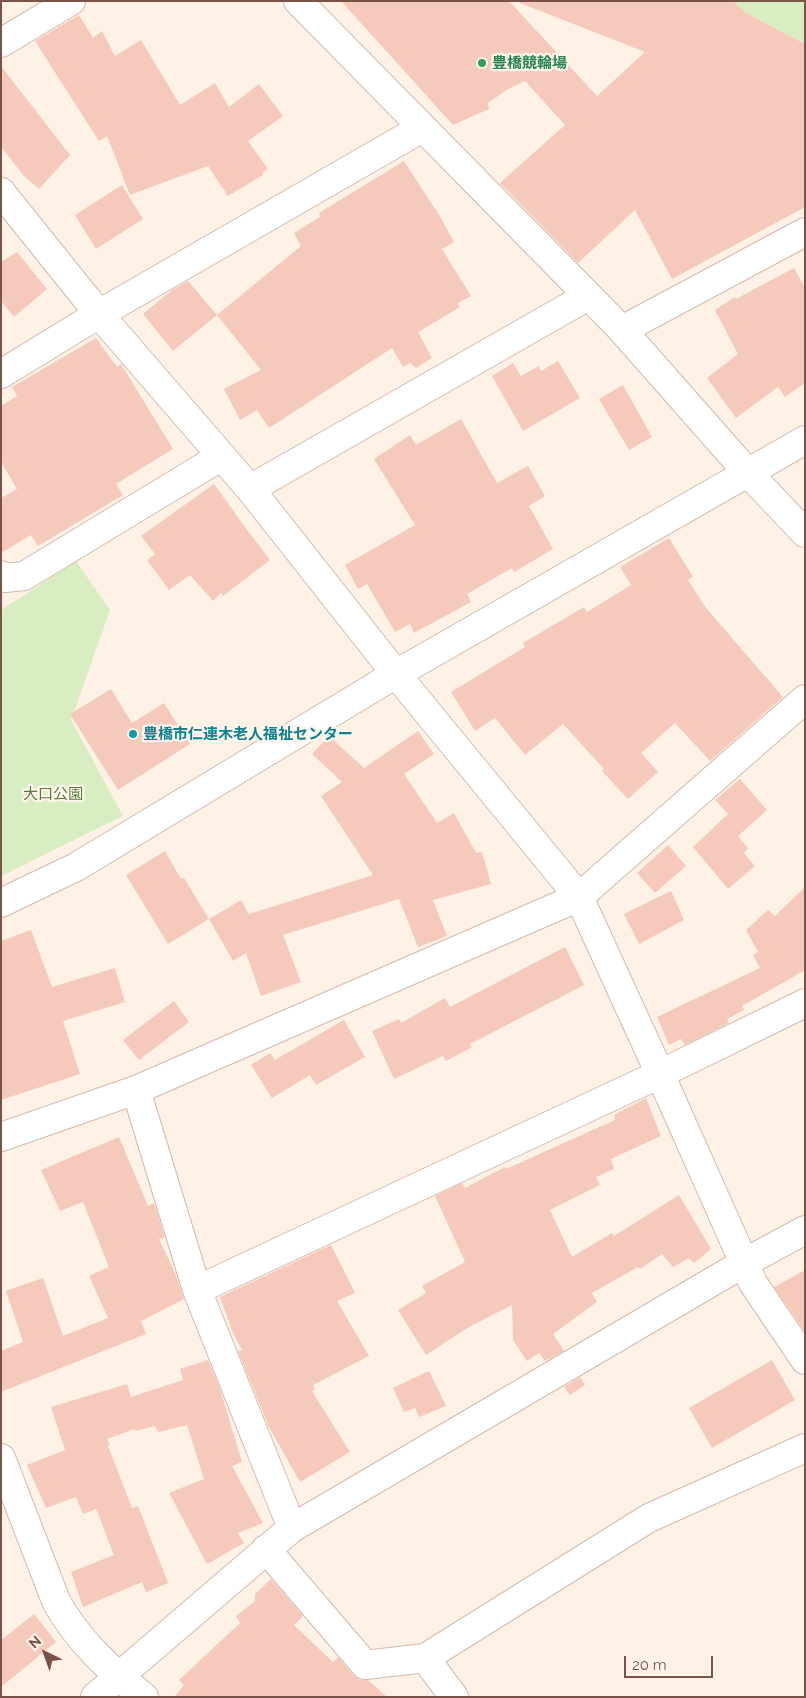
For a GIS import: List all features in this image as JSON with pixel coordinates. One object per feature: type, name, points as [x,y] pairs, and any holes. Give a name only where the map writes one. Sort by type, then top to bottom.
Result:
[{"type":"street","points":[[1,43],[71,1]]},
{"type":"street","points":[[298,1],[622,330],[748,473],[805,533]]},
{"type":"street","points":[[1,374],[99,314],[422,128]]},
{"type":"street","points":[[1,192],[99,314],[250,489],[396,674],[579,897],[753,1283],[805,1360]]},
{"type":"street","points":[[622,330],[805,232]]},
{"type":"street","points":[[250,489],[588,296]]},
{"type":"street","points":[[1,903],[76,867],[396,674],[805,440]]},
{"type":"street","points":[[1,575],[5,578],[24,576],[222,456]]},
{"type":"street","points":[[1,1137],[136,1090],[579,897],[805,699]]},
{"type":"street","points":[[197,1290],[660,1074],[805,1004]]},
{"type":"street","points":[[136,1090],[197,1290],[292,1528]]},
{"type":"street","points":[[95,1697],[292,1528],[744,1263],[805,1230]]},
{"type":"street","points":[[266,1549],[365,1665],[426,1658],[648,1518],[805,1448]]},
{"type":"street","points":[[1,1458],[7,1489],[56,1601],[67,1621],[88,1646],[119,1677],[144,1697]]},
{"type":"street","points":[[426,1658],[454,1697]]},
{"type":"green space","points":[[733,1],[805,1],[805,44],[746,13]]},
{"type":"green space","name":"大口公園","points":[[76,561],[110,610],[71,720],[123,816],[1,876],[1,608],[3,609]]},
{"type":"building","points":[[341,1],[509,1],[597,96],[645,52],[520,3],[520,1],[733,1],[746,13],[805,44],[805,207],[672,279],[635,210],[578,263],[500,183],[565,125],[525,81],[508,89],[488,103],[489,109],[453,125]]},
{"type":"building","points":[[79,15],[93,38],[102,31],[115,56],[141,40],[180,105],[215,83],[229,107],[259,84],[283,116],[248,141],[268,169],[263,172],[263,175],[228,196],[208,166],[130,195],[107,136],[99,141],[35,41]]},
{"type":"building","points":[[1,66],[70,155],[39,189],[24,176],[1,147]]},
{"type":"building","points":[[404,161],[436,209],[454,242],[442,249],[471,296],[458,303],[460,307],[418,332],[432,358],[416,368],[410,363],[403,367],[392,348],[269,428],[257,410],[240,420],[224,389],[261,370],[217,315],[301,246],[294,233],[320,217],[319,213]]},
{"type":"building","points":[[122,185],[143,219],[96,249],[75,215]]},
{"type":"building","points":[[17,252],[47,289],[14,317],[1,301],[1,262]]},
{"type":"building","points":[[794,268],[805,288],[805,383],[785,397],[778,387],[736,418],[707,378],[738,354],[715,310],[735,297],[736,299]]},
{"type":"building","points":[[188,281],[217,315],[173,351],[143,314],[172,290]]},
{"type":"building","points":[[96,338],[117,367],[121,364],[173,449],[116,484],[123,495],[38,546],[31,535],[1,553],[1,498],[17,489],[1,462],[1,406],[17,396],[12,387]]},
{"type":"building","points":[[558,361],[580,398],[523,431],[492,376],[513,363],[521,376],[539,366],[541,371]]},
{"type":"building","points":[[623,385],[652,437],[629,450],[599,399]]},
{"type":"building","points":[[461,419],[497,483],[528,466],[545,496],[529,506],[553,549],[514,572],[512,568],[467,594],[471,602],[414,633],[410,624],[395,632],[367,584],[358,589],[345,565],[415,525],[374,459],[410,435],[416,445]]},
{"type":"building","points":[[214,484],[270,560],[223,596],[221,593],[213,601],[190,575],[169,590],[147,560],[155,554],[141,536]]},
{"type":"building","points":[[669,538],[693,577],[688,580],[706,608],[783,697],[710,761],[675,723],[641,753],[658,772],[628,799],[602,771],[604,769],[563,724],[525,755],[495,718],[475,731],[451,692],[525,647],[523,643],[584,607],[587,612],[631,585],[620,567]]},
{"type":"building","name":"豊橋市仁連木老人福祉センター","points":[[111,689],[132,723],[164,703],[190,744],[118,790],[70,714]]},
{"type":"building","points":[[418,731],[434,754],[404,774],[437,823],[454,813],[476,853],[482,852],[491,884],[433,900],[447,936],[418,947],[399,899],[283,935],[301,982],[261,996],[246,953],[233,961],[209,919],[241,900],[249,914],[373,875],[321,796],[342,782],[312,754],[329,736],[364,768]]},
{"type":"building","points":[[740,779],[767,810],[738,836],[748,848],[744,853],[755,866],[728,889],[693,847],[728,814],[715,800]]},
{"type":"building","points":[[668,845],[686,866],[655,893],[637,873]]},
{"type":"building","points":[[165,851],[181,879],[184,878],[209,919],[168,944],[126,875]]},
{"type":"building","points":[[805,887],[805,970],[742,1006],[744,1010],[727,1019],[729,1023],[685,1045],[681,1039],[669,1045],[657,1017],[760,968],[753,955],[758,952],[746,930],[768,910],[775,916]]},
{"type":"building","points":[[671,891],[684,920],[639,944],[624,914]]},
{"type":"building","points":[[31,930],[52,987],[115,968],[125,1002],[63,1021],[80,1074],[1,1100],[1,941]]},
{"type":"building","points":[[565,947],[584,985],[470,1044],[472,1047],[446,1061],[443,1056],[394,1079],[372,1031],[399,1019],[401,1023],[445,998],[450,1007]]},
{"type":"building","points":[[174,1001],[189,1022],[139,1060],[123,1040]]},
{"type":"building","points":[[344,1020],[365,1057],[316,1085],[310,1075],[272,1098],[251,1065],[270,1053],[275,1060]]},
{"type":"building","points":[[646,1098],[661,1136],[611,1159],[614,1169],[596,1177],[600,1185],[550,1210],[572,1257],[612,1233],[614,1236],[679,1195],[711,1249],[694,1263],[689,1258],[673,1267],[662,1254],[640,1269],[638,1267],[592,1293],[597,1302],[553,1334],[564,1351],[545,1361],[539,1353],[527,1361],[513,1340],[512,1305],[469,1327],[426,1355],[398,1310],[426,1293],[422,1286],[465,1262],[435,1196],[462,1183],[465,1188],[505,1167],[506,1169],[615,1120],[614,1115]]},
{"type":"building","points":[[119,1137],[148,1206],[154,1203],[165,1237],[159,1239],[175,1273],[184,1299],[141,1321],[146,1334],[1,1392],[1,1351],[23,1342],[6,1291],[43,1278],[63,1336],[108,1318],[89,1276],[109,1267],[83,1202],[60,1211],[41,1170]]},
{"type":"building","points":[[331,1245],[355,1293],[337,1301],[369,1356],[313,1385],[315,1389],[312,1391],[350,1452],[300,1482],[269,1427],[238,1351],[242,1350],[233,1333],[220,1297]]},
{"type":"building","points":[[805,1270],[805,1332],[774,1287]]},
{"type":"building","points":[[208,1360],[220,1389],[242,1462],[232,1466],[263,1523],[238,1533],[244,1543],[207,1564],[169,1493],[204,1479],[187,1425],[158,1432],[155,1426],[135,1431],[134,1429],[107,1439],[132,1508],[138,1506],[168,1583],[146,1592],[142,1582],[83,1607],[71,1572],[114,1555],[96,1509],[83,1514],[76,1497],[46,1508],[27,1465],[65,1450],[51,1407],[127,1384],[131,1397],[183,1380],[180,1369]]},
{"type":"building","points":[[772,1360],[795,1400],[712,1448],[689,1408]]},
{"type":"building","points":[[429,1371],[446,1406],[419,1417],[415,1408],[404,1412],[393,1388]]},
{"type":"building","points":[[580,1377],[585,1385],[570,1395],[564,1387]]},
{"type":"building","points":[[271,1579],[303,1616],[294,1625],[333,1662],[338,1657],[353,1675],[360,1680],[368,1680],[387,1697],[174,1697],[184,1685],[179,1680],[240,1623],[236,1616],[255,1601],[255,1594]]},
{"type":"building","points":[[34,1614],[56,1642],[1,1687],[1,1640]]},
{"type":"place","name":"豊橋競輪場","points":[[482,63]]},
{"type":"place","name":"豊橋市仁連木老人福祉センター","points":[[133,734]]}]
